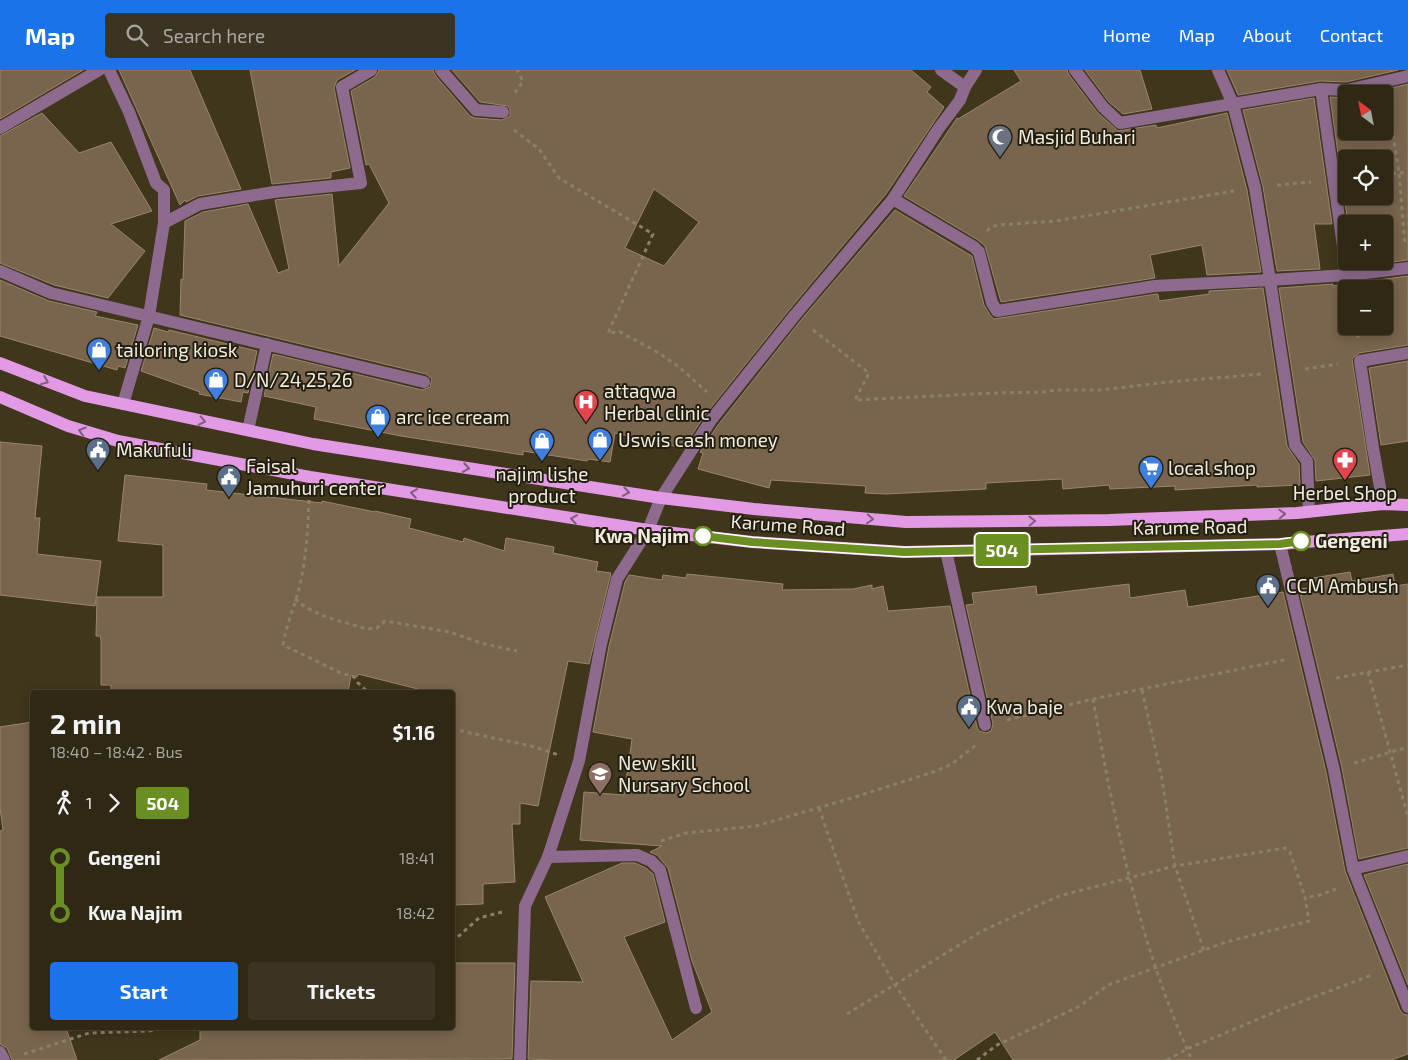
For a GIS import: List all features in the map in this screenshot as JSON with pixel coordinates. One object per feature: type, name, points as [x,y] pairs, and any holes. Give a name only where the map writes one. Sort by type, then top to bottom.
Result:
[{"type":"main road","points":[[0,362],[85,396],[313,444],[661,498],[754,509],[906,522],[1109,520],[1309,512],[1383,504],[1408,504]]},
{"type":"main road","name":"Karume Road","points":[[0,397],[68,426],[118,441],[310,477],[648,530],[752,542],[904,552],[1280,544],[1408,534]]},
{"type":"street","points":[[0,128],[99,70]]},
{"type":"street","points":[[110,70],[129,112],[156,183],[164,190],[164,223],[149,316],[123,404]]},
{"type":"street","points":[[164,223],[200,204],[274,192],[361,183],[342,87],[371,70]]},
{"type":"street","points":[[441,70],[476,110],[503,112]]},
{"type":"street","points":[[941,70],[965,87]]},
{"type":"street","points":[[520,1060],[525,906],[548,857],[579,761],[601,644],[617,579],[648,530],[661,498],[711,420],[795,315],[893,199],[939,128],[960,100],[965,87],[976,70]]},
{"type":"street","points":[[1075,70],[1103,107],[1120,123],[1321,89],[1347,90],[1408,76]]},
{"type":"street","points":[[1218,70],[1233,104],[1255,188],[1295,445],[1306,461],[1309,512]]},
{"type":"street","points":[[1321,89],[1347,275]]},
{"type":"street","points":[[893,199],[974,247],[979,252],[992,303],[997,311],[1155,286],[1408,270]]},
{"type":"street","points":[[0,271],[51,293],[424,382]]},
{"type":"street","points":[[248,430],[267,344]]},
{"type":"street","points":[[1383,504],[1372,448],[1360,360],[1408,353]]},
{"type":"street","points":[[1280,544],[1334,770],[1353,869],[1408,1007]]},
{"type":"street","points":[[946,551],[985,725]]},
{"type":"street","points":[[548,857],[636,855],[650,860],[660,870],[696,1008]]},
{"type":"street","points":[[1353,869],[1408,856]]},
{"type":"street","points":[[0,1052],[10,1058]]},
{"type":"path","points":[[517,70],[522,81],[503,112],[512,128],[539,149],[559,178],[653,234],[608,333],[620,332],[654,350],[678,366],[708,394],[711,420]]},
{"type":"path","points":[[1385,81],[1399,173],[1408,270]]},
{"type":"path","points":[[1393,174],[1408,172]]},
{"type":"path","points":[[974,247],[991,228],[998,225],[1056,220],[1255,188],[1333,180]]},
{"type":"path","points":[[795,315],[869,373],[855,400],[993,392],[1100,390],[1283,372],[1360,360],[1358,335]]},
{"type":"path","points":[[310,477],[308,541],[296,599],[283,645],[341,673],[354,677],[366,690]]},
{"type":"path","points":[[296,599],[305,607],[326,618],[367,629],[377,628],[385,621],[450,632],[481,643],[517,651]]},
{"type":"path","points":[[636,855],[657,842],[686,833],[756,826],[936,771],[952,764],[989,734],[985,725],[1092,699],[1307,656]]},
{"type":"path","points":[[1313,682],[1408,665]]},
{"type":"path","points":[[1368,672],[1408,817]]},
{"type":"path","points":[[1142,690],[1162,779],[1175,866],[1204,950]]},
{"type":"path","points":[[1092,699],[1108,785],[1130,878],[1156,968],[1192,1060]]},
{"type":"path","points":[[455,730],[531,746],[579,761]]},
{"type":"path","points":[[1334,770],[1390,751],[1408,747]]},
{"type":"path","points":[[819,808],[858,921],[895,985],[946,1060]]},
{"type":"path","points":[[846,1014],[982,931],[1072,891],[1175,866],[1285,848],[1290,852],[1304,897],[1309,921],[1226,942],[1108,985],[1080,1006],[997,1045],[977,1060]]},
{"type":"path","points":[[1304,897],[1317,896],[1348,884],[1353,869]]},
{"type":"path","points":[[455,939],[480,918],[525,906]]},
{"type":"path","points":[[1167,1060],[1187,1049],[1282,1009],[1392,967]]},
{"type":"path","points":[[10,1058],[90,1033],[153,1030]]},
{"type":"building","points":[[0,70],[83,70],[0,119]]},
{"type":"building","points":[[119,70],[190,70],[241,189],[198,196],[186,202],[185,200],[180,205]]},
{"type":"building","points":[[250,70],[355,70],[337,80],[334,88],[350,168],[331,172],[331,178],[272,184]]},
{"type":"building","points":[[379,70],[433,70],[435,75],[470,116],[502,120],[510,116],[508,106],[480,102],[452,70],[911,70],[931,87],[927,92],[944,107],[886,194],[789,310],[705,415],[683,448],[615,433],[610,462],[588,459],[587,461],[523,451],[523,455],[401,436],[314,419],[316,407],[264,396],[273,354],[422,390],[430,387],[432,379],[426,374],[180,315],[185,221],[203,212],[248,204],[278,273],[289,269],[275,200],[332,194],[339,266],[389,203],[369,164],[366,165],[351,91],[375,77]],"holes":[[[654,189],[699,222],[664,266],[625,248]]]},
{"type":"building","points":[[1014,70],[1067,70],[1097,112],[1118,131],[1156,125],[1157,128],[1227,113],[1247,190],[1261,272],[1207,275],[1202,245],[1150,255],[1155,278],[1001,302],[985,246],[904,196],[957,118],[1021,81]]},
{"type":"building","points":[[1085,70],[1140,70],[1152,109],[1123,114],[1109,102]]},
{"type":"building","points":[[1227,70],[1398,70],[1346,82],[1320,81],[1238,95]]},
{"type":"building","points":[[1408,84],[1408,260],[1393,262],[1393,215],[1347,215],[1345,205],[1393,205],[1393,150],[1338,150],[1338,153],[1330,97],[1338,98],[1338,140],[1393,140],[1393,88]]},
{"type":"building","points":[[1314,98],[1332,224],[1314,224],[1320,269],[1277,271],[1263,187],[1243,110]]},
{"type":"building","points":[[42,113],[79,153],[111,142],[152,211],[111,224],[145,251],[108,298],[54,285],[0,263],[0,136]]},
{"type":"building","points":[[895,210],[972,256],[984,305],[994,319],[1156,294],[1158,294],[1159,301],[1209,294],[1209,291],[1263,288],[1287,446],[1299,464],[1300,485],[1257,487],[1257,485],[1175,490],[1175,486],[1110,489],[1109,485],[1063,489],[1062,479],[986,483],[986,489],[886,494],[865,493],[866,486],[771,480],[769,488],[698,469],[703,453],[700,452],[718,425],[801,320]]},
{"type":"building","points":[[1408,276],[1408,345],[1359,353],[1352,359],[1370,475],[1316,481],[1315,460],[1303,442],[1279,288],[1333,284],[1333,286],[1338,285],[1338,335],[1393,335],[1393,280],[1378,280]]},
{"type":"building","points":[[0,280],[49,301],[97,312],[95,316],[138,325],[125,368],[118,366],[117,370],[0,336]]},
{"type":"building","points":[[154,328],[257,351],[248,393],[243,392],[241,402],[199,394],[200,392],[141,371]]},
{"type":"building","points":[[1408,361],[1408,441],[1381,445],[1369,368]]},
{"type":"building","points":[[0,442],[42,446],[35,518],[40,518],[37,554],[101,561],[95,606],[0,595]]},
{"type":"building","points":[[125,475],[207,484],[206,490],[322,503],[322,501],[375,511],[411,519],[409,528],[463,542],[464,538],[504,551],[506,538],[554,547],[553,553],[598,562],[596,571],[611,573],[589,664],[568,661],[538,806],[520,803],[520,824],[512,824],[515,882],[483,884],[483,904],[455,905],[455,690],[418,690],[358,674],[357,677],[351,675],[348,690],[111,690],[111,685],[101,685],[101,640],[100,636],[96,636],[97,597],[163,597],[163,545],[118,541]]},
{"type":"building","points":[[1350,572],[1352,581],[1393,574],[1395,586],[1408,584],[1408,848],[1359,859],[1342,768],[1299,589],[1308,588],[1307,579]]},
{"type":"building","points":[[687,574],[783,584],[782,590],[853,589],[872,585],[872,589],[883,586],[888,611],[950,606],[977,727],[979,731],[986,733],[991,731],[993,724],[966,605],[974,604],[972,593],[1036,586],[1037,595],[1129,584],[1130,598],[1185,590],[1188,607],[1283,592],[1326,772],[1345,871],[1400,1010],[1403,1014],[1408,1015],[1408,1054],[1391,1060],[1013,1060],[995,1032],[954,1060],[528,1059],[531,981],[583,982],[545,897],[622,863],[635,863],[653,874],[665,922],[624,937],[672,1040],[712,1012],[692,961],[668,868],[657,855],[650,852],[662,846],[580,840],[584,792],[624,795],[632,739],[593,732],[609,646],[625,582],[629,575],[662,580],[663,575],[686,578]]},
{"type":"building","points":[[30,722],[30,1030],[67,1030],[77,1060],[12,1060],[7,1048],[0,1044],[0,831],[3,830],[0,808],[0,727]]},
{"type":"building","points":[[1408,864],[1408,985],[1364,875]]},
{"type":"building","points":[[455,963],[515,963],[512,1059],[159,1060],[200,1040],[200,1030],[455,1030]]},
{"type":"bus line","name":"504","points":[[703,536],[752,542],[904,552],[1280,544],[1301,541]]},
{"type":"place","name":"Masjid Buhari","points":[[1000,158]]},
{"type":"place","name":"tailoring kiosk","points":[[99,371]]},
{"type":"place","name":"D/N/24,25,26","points":[[216,401]]},
{"type":"place","name":"attaqwa Herbal clinic","points":[[586,423]]},
{"type":"place","name":"arc ice cream","points":[[378,438]]},
{"type":"place","name":"Uswis cash money","points":[[600,461]]},
{"type":"place","name":"najim lishe product","points":[[542,462]]},
{"type":"place","name":"Makufuli","points":[[98,471]]},
{"type":"place","name":"Herbel Shop","points":[[1345,481]]},
{"type":"place","name":"local shop","points":[[1151,489]]},
{"type":"place","name":"Faisal Jamuhuri center","points":[[229,498]]},
{"type":"place","name":"Kwa Najim","points":[[703,536]]},
{"type":"place","name":"Gengeni","points":[[1301,541]]},
{"type":"place","name":"CCM Ambush","points":[[1268,607]]},
{"type":"place","name":"Kwa baje","points":[[969,728]]},
{"type":"place","name":"New skill Nursary School","points":[[600,795]]}]
